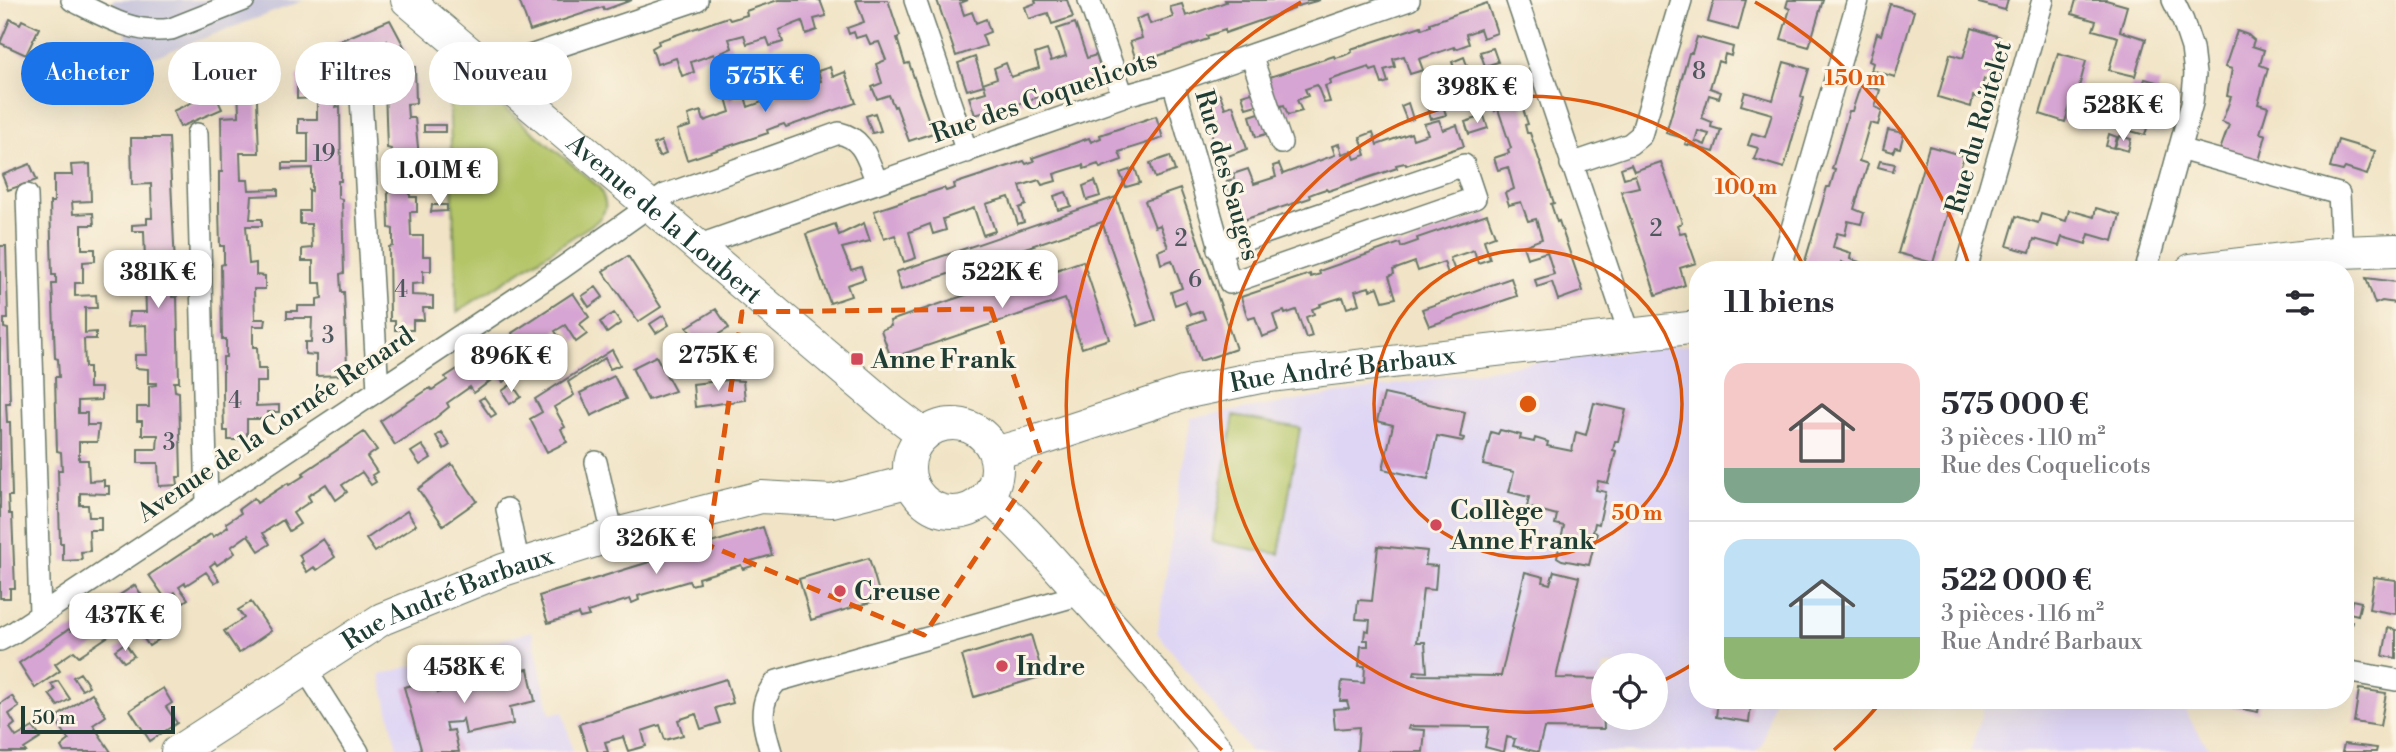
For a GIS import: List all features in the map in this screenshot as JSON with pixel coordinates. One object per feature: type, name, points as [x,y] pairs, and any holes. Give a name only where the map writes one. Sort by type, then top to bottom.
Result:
[{"type":"street","points":[[72,0],[132,28],[159,31],[172,29],[244,0]]},
{"type":"street","name":"Avenue de la Loubert","points":[[407,0],[456,42]]},
{"type":"street","points":[[568,42],[696,0]]},
{"type":"street","points":[[915,0],[967,152]]},
{"type":"street","points":[[1089,0],[1123,96]]},
{"type":"street","name":"Rue des Coquelicots","points":[[697,246],[1123,96],[1173,82],[1409,0]]},
{"type":"street","points":[[1517,0],[1630,335]]},
{"type":"street","points":[[1571,164],[1630,144],[1641,135],[1681,0]]},
{"type":"street","points":[[1783,261],[1858,0]]},
{"type":"street","name":"Rue du Roitelet","points":[[1969,261],[2043,0]]},
{"type":"street","points":[[2148,261],[2192,103],[2192,48],[2173,0]]},
{"type":"street","points":[[1251,55],[1281,143]]},
{"type":"street","name":"Rue des Sauges","points":[[1173,82],[1230,283],[1362,238]]},
{"type":"street","points":[[361,105],[377,390]]},
{"type":"street","name":"Avenue de la Loubert","points":[[531,105],[924,435]]},
{"type":"street","name":"Avenue de la Cornée Renard","points":[[0,640],[562,268],[649,205],[682,187],[839,133],[849,135],[859,142],[877,182]]},
{"type":"street","points":[[197,134],[207,503]]},
{"type":"street","points":[[2179,149],[2339,194],[2342,252]]},
{"type":"street","points":[[1219,249],[1349,204],[1464,165],[1475,198],[1362,238],[1349,204]]},
{"type":"street","points":[[27,195],[40,614]]},
{"type":"street","points":[[2284,261],[2342,252],[2396,250]]},
{"type":"street","name":"Rue André Barbaux","points":[[995,453],[1183,393],[1260,377],[1689,328]]},
{"type":"street","points":[[946,424],[970,427],[989,442],[995,453],[998,468],[995,483],[987,496],[975,506],[960,511],[945,511],[931,505],[919,495],[911,481],[909,469],[916,445],[934,428],[946,424]]},
{"type":"street","points":[[596,462],[613,535]]},
{"type":"street","name":"Rue André Barbaux","points":[[177,752],[304,667],[382,619],[519,565],[613,535],[761,497],[832,501],[911,481]]},
{"type":"street","points":[[987,496],[1018,524],[1167,688],[1218,752]]},
{"type":"street","points":[[507,509],[519,565]]},
{"type":"street","points":[[771,752],[762,715],[769,690],[777,681],[1082,594]]},
{"type":"street","points":[[304,667],[358,752]]},
{"type":"street","points":[[2354,673],[2396,680]]},
{"type":"highlighted area","points":[[991,309],[1042,459],[924,635],[708,545],[742,312]]},
{"type":"shaded area","points":[[112,0],[305,0],[194,42],[168,42],[168,52],[154,57],[154,42],[129,42]]},
{"type":"shaded area","name":"Collège Anne Frank","points":[[1689,345],[1689,709],[1771,709],[1762,746],[1755,752],[1250,752],[1157,632],[1191,418],[1548,360]]},
{"type":"shaded area","points":[[532,631],[550,714],[563,711],[573,752],[398,752],[380,675]]},
{"type":"shaded area","points":[[1983,709],[2184,709],[2211,752],[1970,752]]},
{"type":"green space","points":[[450,105],[501,105],[599,187],[605,206],[596,222],[457,312]]},
{"type":"green space","points":[[1234,416],[1300,428],[1279,554],[1212,542]]},
{"type":"building","points":[[519,0],[632,0],[530,31]]},
{"type":"building","points":[[778,0],[820,0],[826,16],[814,19],[817,30],[806,34],[802,21],[779,30],[783,42],[770,46],[767,38],[747,44],[744,35],[729,39],[732,48],[721,53],[723,61],[717,63],[714,54],[691,62],[694,72],[682,76],[676,58],[657,64],[652,48],[659,44],[658,41],[728,17],[730,20],[747,15],[746,11]]},
{"type":"building","points":[[856,0],[888,0],[900,36],[897,38],[905,64],[909,63],[933,133],[909,141],[889,95],[877,99],[872,87],[882,83],[876,64],[886,60],[879,42],[870,44],[866,35],[856,38],[854,32],[849,34],[847,28],[864,22]]},
{"type":"building","points":[[937,0],[968,0],[960,3],[964,15],[972,12],[976,23],[986,19],[990,32],[982,35],[986,46],[956,56]]},
{"type":"building","points":[[1035,0],[1067,0],[1073,17],[1052,24],[1048,13],[1029,19],[1025,7],[1036,3]]},
{"type":"building","points":[[1225,0],[1320,0],[1225,33],[1225,30],[1207,36],[1208,39],[1137,63],[1130,42],[1142,38],[1136,19],[1147,15],[1150,24],[1173,17],[1170,7],[1182,4],[1186,16],[1226,2]]},
{"type":"building","points":[[1714,0],[1746,0],[1738,30],[1708,22]]},
{"type":"building","points":[[1788,0],[1823,0],[1809,47],[1781,39],[1790,9],[1786,7]]},
{"type":"building","points":[[1980,0],[2008,0],[2005,10],[1979,3]]},
{"type":"building","points":[[2076,0],[2106,0],[2127,6],[2120,31],[2146,39],[2135,76],[2109,70],[2118,37],[2093,30],[2096,21],[2072,14]]},
{"type":"building","points":[[1487,3],[1497,33],[1483,38],[1480,29],[1466,34],[1469,44],[1419,59],[1423,70],[1410,74],[1404,56],[1393,59],[1395,67],[1384,70],[1388,82],[1382,84],[1377,69],[1371,71],[1369,67],[1330,80],[1331,84],[1325,86],[1330,102],[1324,103],[1317,85],[1305,89],[1308,96],[1297,100],[1302,111],[1288,115],[1284,105],[1274,108],[1264,79],[1334,56],[1343,56],[1352,52],[1351,49],[1421,26],[1422,29],[1430,26],[1430,23]]},
{"type":"building","points":[[1890,4],[1914,11],[1895,77],[1871,70],[1873,63],[1869,61],[1877,33],[1881,35]]},
{"type":"building","points":[[10,19],[20,24],[22,20],[39,28],[32,42],[21,42],[21,53],[0,43]]},
{"type":"building","points":[[390,20],[402,42],[387,41],[336,42]]},
{"type":"building","points":[[1075,23],[1087,58],[1096,55],[1102,72],[1075,82],[1075,85],[993,112],[975,115],[969,97],[986,92],[984,85],[967,90],[958,63],[975,57],[983,83],[997,78],[994,68],[1006,63],[1011,77],[1039,68],[1035,54],[1047,50],[1051,61],[1066,56],[1057,29]]},
{"type":"building","points":[[1972,28],[2000,37],[1988,80],[1984,79],[1979,98],[1973,96],[1971,107],[1938,97],[1950,54],[1963,58]]},
{"type":"building","points":[[2237,31],[2254,40],[2252,46],[2264,50],[2260,65],[2268,68],[2258,104],[2268,107],[2260,133],[2266,135],[2259,161],[2220,150],[2229,125],[2222,122],[2231,97],[2227,96],[2232,69],[2225,67]]},
{"type":"building","points":[[1697,37],[1733,47],[1731,56],[1725,54],[1723,63],[1718,61],[1710,88],[1721,92],[1719,98],[1709,95],[1702,118],[1712,122],[1711,127],[1721,130],[1714,152],[1685,144],[1687,139],[1666,133],[1689,53],[1692,53]],"holes":[[[1698,131],[1709,134],[1705,145],[1695,141]]]},
{"type":"building","points":[[1493,48],[1498,62],[1485,66],[1480,52]]},
{"type":"building","points":[[2058,53],[2086,61],[2078,91],[2075,90],[2065,122],[2040,114]]},
{"type":"building","points":[[1464,57],[1469,71],[1457,75],[1452,62]]},
{"type":"building","points":[[1784,62],[1809,69],[1801,96],[1804,98],[1784,168],[1754,159],[1758,148],[1748,145],[1752,133],[1765,137],[1772,114],[1741,105],[1745,92],[1773,100]]},
{"type":"building","points":[[830,67],[833,77],[845,72],[856,103],[786,127],[784,124],[775,127],[767,130],[768,133],[687,160],[677,130],[691,126],[688,115],[701,111],[704,121],[730,112],[723,87],[729,85],[734,100],[745,96],[748,107],[779,96],[776,86],[794,79],[798,88],[821,81],[818,71]]},
{"type":"building","points":[[1509,68],[1528,124],[1525,125],[1527,133],[1530,133],[1554,203],[1551,204],[1557,222],[1559,221],[1583,291],[1558,300],[1552,282],[1537,287],[1535,280],[1554,274],[1547,252],[1527,258],[1523,246],[1542,239],[1536,219],[1528,221],[1521,202],[1509,205],[1505,193],[1514,189],[1508,167],[1498,170],[1494,158],[1509,153],[1511,148],[1498,109],[1495,111],[1492,104],[1490,97],[1494,95],[1489,82],[1484,84],[1482,77]]},
{"type":"building","points":[[2145,79],[2160,83],[2145,135],[2120,128],[2132,84],[2142,87]]},
{"type":"building","points":[[1861,84],[1880,90],[1875,107],[1882,110],[1878,125],[1870,123],[1859,161],[1868,164],[1854,209],[1864,213],[1861,224],[1848,221],[1845,235],[1837,233],[1833,247],[1851,253],[1850,259],[1856,261],[1805,261],[1827,187],[1830,187],[1835,170],[1832,169],[1849,111],[1852,111]]},
{"type":"building","points":[[1471,89],[1475,101],[1459,106],[1455,94]]},
{"type":"building","points":[[1258,90],[1263,103],[1246,108],[1242,95]]},
{"type":"building","points":[[1439,93],[1446,115],[1431,119],[1424,98]]},
{"type":"building","points":[[1220,94],[1225,108],[1233,105],[1247,149],[1220,159],[1200,101]]},
{"type":"building","points":[[1408,103],[1413,119],[1407,121],[1401,106]]},
{"type":"building","points":[[186,105],[220,105],[222,109],[180,127],[173,111]]},
{"type":"building","points":[[239,105],[257,105],[259,153],[240,153],[241,180],[248,180],[249,190],[278,189],[278,195],[252,196],[250,219],[262,219],[262,226],[246,226],[249,264],[256,263],[256,275],[265,276],[265,289],[254,289],[255,319],[266,319],[265,326],[253,326],[253,347],[257,347],[258,369],[266,369],[266,382],[256,382],[256,406],[279,405],[279,412],[267,412],[267,419],[247,419],[247,440],[228,440],[228,431],[224,431],[223,357],[226,357],[226,339],[222,339],[221,265],[224,264],[224,246],[220,246],[219,172],[222,172],[221,117],[239,116]]},
{"type":"building","points":[[317,105],[340,106],[341,181],[338,181],[338,198],[342,199],[344,273],[340,274],[341,292],[344,292],[347,366],[342,366],[342,375],[316,376],[316,355],[305,354],[305,342],[311,342],[312,318],[287,318],[287,311],[298,311],[298,306],[317,306],[317,299],[322,298],[321,283],[313,283],[313,261],[302,261],[302,249],[312,248],[311,224],[300,224],[300,211],[309,211],[312,168],[283,169],[283,163],[308,163],[308,133],[298,133],[298,119],[317,119]]},
{"type":"building","points":[[386,105],[407,105],[408,118],[415,118],[419,157],[415,157],[415,167],[409,166],[410,197],[417,197],[417,212],[410,212],[411,236],[423,236],[423,256],[431,256],[431,271],[423,271],[423,283],[412,284],[412,295],[433,296],[433,308],[423,308],[424,320],[413,320],[413,330],[395,330],[395,321],[390,321],[389,247],[393,246],[393,229],[389,228],[387,166],[391,166],[391,149],[387,148]]},
{"type":"building","points":[[1265,111],[1273,132],[1256,137],[1250,116]]},
{"type":"building","points":[[875,113],[881,131],[872,133],[866,116]]},
{"type":"building","points":[[1156,116],[1163,138],[1119,152],[1122,160],[1100,168],[1098,164],[1084,169],[1083,165],[1054,174],[1056,181],[1042,185],[1039,180],[1020,186],[1026,205],[1019,208],[1024,222],[1018,224],[1009,197],[986,204],[995,231],[983,235],[974,208],[943,219],[946,230],[933,234],[930,224],[909,232],[916,258],[904,262],[895,235],[884,239],[874,211],[944,188],[946,191],[955,188],[954,184],[1024,161],[1026,164],[1034,161],[1032,158],[1089,138],[1091,142],[1101,138],[1100,135]]},
{"type":"building","points":[[1484,116],[1488,128],[1469,134],[1465,122]]},
{"type":"building","points":[[1439,120],[1443,130],[1457,125],[1464,146],[1406,165],[1396,165],[1397,168],[1328,191],[1326,189],[1317,192],[1309,195],[1310,198],[1240,221],[1227,181],[1234,179],[1233,174],[1248,169],[1254,184],[1276,177],[1273,166],[1279,164],[1283,174],[1335,155],[1332,146],[1339,144],[1342,154],[1352,151],[1355,159],[1366,155],[1360,137],[1373,132],[1377,145],[1411,133],[1413,139],[1428,134],[1424,124]]},
{"type":"building","points":[[424,125],[445,125],[445,132],[424,132]]},
{"type":"building","points":[[1888,130],[1904,133],[1900,148],[1895,147],[1893,152],[1883,149]]},
{"type":"building","points":[[2109,134],[2117,137],[2114,148],[2106,146]]},
{"type":"building","points":[[2119,136],[2131,139],[2128,151],[2115,147]]},
{"type":"building","points":[[131,138],[169,138],[176,287],[172,288],[172,297],[177,297],[179,382],[174,382],[175,391],[179,392],[181,477],[177,477],[178,485],[159,486],[158,463],[138,463],[138,449],[157,449],[158,435],[142,435],[142,421],[137,421],[137,407],[149,407],[149,386],[156,385],[148,383],[148,369],[135,368],[135,355],[147,355],[146,325],[128,326],[129,312],[146,312],[145,276],[153,273],[117,274],[117,267],[132,267],[132,260],[145,260],[144,231],[132,231],[132,225],[147,224],[147,218],[152,218],[151,184],[132,185]]},
{"type":"building","points":[[2338,140],[2375,151],[2367,175],[2345,168],[2343,171],[2330,168]]},
{"type":"building","points":[[661,141],[666,154],[659,157],[654,144]]},
{"type":"building","points":[[1929,146],[1964,156],[1934,261],[1898,253]]},
{"type":"building","points":[[1170,156],[1175,171],[1155,178],[1150,163]]},
{"type":"building","points":[[1880,161],[1895,164],[1893,171],[1878,167]]},
{"type":"building","points":[[1661,162],[1682,223],[1677,225],[1680,233],[1685,232],[1695,261],[1689,261],[1689,265],[1680,268],[1685,285],[1656,295],[1621,191],[1639,187],[1635,175],[1624,178],[1621,168],[1631,164],[1634,171]]},
{"type":"building","points":[[30,164],[37,180],[8,190],[2,175]]},
{"type":"building","points":[[90,164],[91,201],[72,202],[73,214],[93,213],[94,225],[82,225],[82,249],[95,249],[95,261],[83,262],[83,283],[75,283],[75,296],[96,295],[97,308],[85,308],[85,333],[96,332],[96,339],[84,339],[85,367],[89,367],[89,388],[101,388],[101,400],[78,401],[78,413],[87,413],[87,425],[99,425],[97,442],[79,442],[79,460],[88,460],[89,481],[104,480],[104,486],[109,486],[109,494],[80,493],[80,505],[88,505],[89,517],[101,517],[101,530],[89,530],[90,551],[81,552],[82,560],[63,561],[58,470],[62,470],[61,452],[57,451],[55,377],[59,377],[58,359],[55,358],[52,284],[56,284],[56,275],[52,275],[50,202],[54,202],[54,175],[72,175],[71,165]]},
{"type":"building","points":[[1135,168],[1140,183],[1126,187],[1120,173]]},
{"type":"building","points":[[430,181],[446,181],[446,188],[430,188]]},
{"type":"building","points":[[1095,181],[1100,196],[1087,200],[1083,186]]},
{"type":"building","points":[[1180,189],[1236,349],[1200,361],[1188,325],[1205,319],[1202,311],[1191,315],[1185,301],[1175,305],[1171,292],[1182,288],[1172,260],[1161,264],[1158,251],[1168,247],[1160,225],[1155,227],[1145,201]]},
{"type":"building","points":[[1066,192],[1071,206],[1058,210],[1054,196]]},
{"type":"building","points":[[1116,197],[1156,320],[1138,326],[1102,222],[901,290],[896,272]]},
{"type":"building","points":[[432,205],[447,205],[447,211],[431,212]]},
{"type":"building","points":[[2096,208],[2120,215],[2113,241],[2089,234],[2086,244],[2062,237],[2059,246],[2034,239],[2030,252],[2007,246],[2016,216],[2038,223],[2041,214],[2066,221],[2069,210],[2094,217]]},
{"type":"building","points":[[1487,214],[1495,236],[1484,240],[1490,259],[1478,263],[1474,250],[1450,258],[1455,271],[1448,274],[1444,262],[1418,271],[1415,262],[1393,270],[1394,274],[1389,276],[1396,298],[1383,301],[1378,287],[1370,290],[1369,287],[1355,291],[1359,304],[1347,308],[1343,297],[1320,304],[1321,306],[1312,309],[1314,314],[1306,317],[1312,336],[1306,338],[1296,310],[1273,315],[1278,331],[1262,337],[1255,317],[1248,319],[1241,297],[1310,274],[1311,277],[1320,274],[1319,271],[1400,243],[1401,247],[1418,241],[1417,238]]},
{"type":"building","points":[[864,223],[870,241],[842,248],[851,270],[861,267],[865,279],[847,285],[851,296],[830,303],[806,234],[835,224],[839,235]]},
{"type":"building","points":[[0,246],[6,246],[8,319],[4,319],[4,328],[8,329],[10,403],[6,403],[7,422],[10,422],[12,496],[8,496],[9,514],[12,514],[15,588],[10,588],[10,598],[0,598]]},
{"type":"building","points":[[628,256],[661,307],[638,322],[603,271]]},
{"type":"building","points":[[1083,261],[1109,339],[1082,348],[1065,299],[891,358],[881,330],[891,326],[890,321],[1053,265],[1056,270]]},
{"type":"building","points":[[1511,278],[1517,296],[1429,326],[1422,309]]},
{"type":"building","points":[[2366,278],[2396,282],[2396,303],[2382,301],[2375,304]]},
{"type":"building","points":[[596,287],[603,297],[589,307],[582,296]]},
{"type":"building","points":[[573,293],[589,317],[580,324],[587,334],[576,342],[565,325],[555,331],[560,339],[549,346],[555,356],[545,362],[539,354],[535,356],[532,352],[519,361],[524,368],[503,382],[498,375],[474,393],[470,387],[447,403],[449,407],[433,420],[395,445],[380,421],[430,388],[432,390],[447,380],[445,377],[496,344],[498,346],[513,336],[512,333]]},
{"type":"building","points":[[716,309],[729,328],[692,350],[686,341],[693,337],[687,327]]},
{"type":"building","points":[[614,313],[621,323],[607,333],[600,322]]},
{"type":"building","points":[[664,315],[669,325],[656,333],[650,324]]},
{"type":"building","points":[[612,350],[620,365],[610,369],[605,358],[568,382],[574,395],[554,407],[565,427],[561,429],[567,442],[547,452],[530,419],[542,412],[535,399]]},
{"type":"building","points":[[656,356],[675,391],[648,400],[632,368]]},
{"type":"building","points":[[614,376],[626,399],[591,416],[580,393]]},
{"type":"building","points":[[743,381],[745,400],[695,407],[693,384]]},
{"type":"building","points":[[512,384],[521,397],[510,404],[502,391]]},
{"type":"building","points":[[1384,394],[1465,412],[1460,437],[1464,438],[1463,441],[1437,436],[1428,479],[1383,469],[1393,425],[1377,421]]},
{"type":"building","points":[[484,397],[496,414],[491,417],[479,400]]},
{"type":"building","points":[[1594,403],[1626,410],[1618,441],[1615,441],[1613,450],[1616,451],[1608,483],[1598,481],[1596,490],[1606,492],[1599,524],[1595,523],[1593,532],[1597,533],[1589,565],[1557,557],[1564,526],[1555,524],[1557,515],[1527,507],[1529,497],[1509,492],[1514,472],[1483,465],[1491,432],[1498,434],[1500,430],[1521,435],[1520,439],[1534,442],[1535,438],[1548,442],[1547,446],[1572,451],[1576,432],[1586,435]]},
{"type":"building","points":[[364,432],[377,450],[367,457],[377,472],[372,475],[376,482],[371,485],[362,472],[342,485],[347,492],[336,500],[326,484],[308,496],[311,501],[293,513],[300,524],[289,531],[283,520],[263,533],[270,544],[259,551],[248,535],[231,547],[235,553],[217,565],[215,562],[210,566],[219,580],[214,583],[206,572],[179,587],[188,599],[182,603],[175,592],[165,598],[149,575],[211,534],[213,537],[228,527],[226,523],[241,513],[239,509],[254,498],[257,503],[288,483],[289,485]]},
{"type":"building","points":[[441,432],[450,445],[444,449],[436,436]]},
{"type":"building","points":[[422,445],[431,458],[420,465],[411,452]]},
{"type":"building","points":[[452,464],[477,501],[443,525],[418,489]]},
{"type":"building","points":[[407,511],[416,525],[375,552],[366,539]]},
{"type":"building","points":[[763,527],[772,555],[751,561],[752,566],[743,569],[741,565],[698,578],[699,583],[691,585],[689,581],[638,596],[639,600],[632,603],[630,599],[587,612],[589,616],[580,618],[578,614],[548,623],[539,596]]},
{"type":"building","points":[[323,539],[335,557],[317,570],[314,567],[307,572],[299,555]]},
{"type":"building","points":[[1378,546],[1427,551],[1425,565],[1437,566],[1435,590],[1423,589],[1417,642],[1425,642],[1427,672],[1415,671],[1414,675],[1501,676],[1525,572],[1544,577],[1543,582],[1550,584],[1554,571],[1579,577],[1556,678],[1591,679],[1591,729],[1544,728],[1538,752],[1513,746],[1515,739],[1507,737],[1504,752],[1485,747],[1489,727],[1409,726],[1408,729],[1425,730],[1423,752],[1357,752],[1359,727],[1335,729],[1333,709],[1349,708],[1347,701],[1340,701],[1342,681],[1364,683],[1365,666],[1359,666],[1361,646],[1368,646],[1368,640],[1364,640],[1365,630],[1369,631],[1370,620],[1356,619],[1358,600],[1372,601]]},
{"type":"building","name":"Creuse","points":[[869,558],[881,599],[811,620],[799,579]]},
{"type":"building","points":[[2374,577],[2396,580],[2396,614],[2369,609]]},
{"type":"building","points":[[135,585],[150,608],[79,656],[74,651],[55,664],[60,671],[35,688],[19,663],[69,629],[71,631],[87,621],[85,618]]},
{"type":"building","points":[[2354,600],[2361,602],[2358,615],[2354,614]]},
{"type":"building","points":[[251,602],[271,631],[239,653],[224,631],[244,618],[238,610]]},
{"type":"building","points":[[151,625],[154,630],[162,625],[167,634],[149,646],[140,633]]},
{"type":"building","points":[[2388,628],[2396,630],[2396,658],[2383,656]]},
{"type":"building","name":"Indre","points":[[1031,635],[1043,676],[974,697],[962,656]]},
{"type":"building","points":[[125,643],[134,656],[124,662],[115,650]]},
{"type":"building","points":[[444,653],[453,690],[453,683],[528,669],[535,701],[510,707],[513,724],[466,734],[463,719],[460,722],[446,723],[448,731],[454,730],[459,752],[413,752],[421,749],[404,687],[436,680],[438,693],[440,692],[432,656]]},
{"type":"building","points":[[80,673],[89,686],[82,690],[73,677]]},
{"type":"building","points":[[726,679],[733,703],[715,708],[720,723],[701,729],[696,714],[678,720],[683,735],[665,740],[660,725],[642,731],[646,746],[628,751],[623,737],[605,742],[608,752],[588,752],[579,724]]},
{"type":"building","points":[[58,681],[70,699],[58,706],[49,694],[55,690],[51,684]]},
{"type":"building","points":[[163,688],[172,703],[166,707],[177,723],[150,741],[130,710]]},
{"type":"building","points":[[2359,689],[2386,693],[2380,726],[2354,722]]},
{"type":"building","points":[[92,693],[106,716],[93,725],[111,752],[64,752],[61,747],[69,740],[55,718]]},
{"type":"building","points":[[12,696],[19,707],[9,714],[15,724],[10,728],[16,737],[33,727],[41,738],[24,749],[26,752],[0,752],[0,704]]},
{"type":"building","points":[[1717,709],[1751,709],[1749,722],[1716,717]]},
{"type":"building","points":[[2344,744],[2377,748],[2376,752],[2342,752]]},
{"type":"place","name":"Anne Frank","points":[[857,359]]},
{"type":"place","name":"Collège Anne Frank","points":[[1436,525]]},
{"type":"place","name":"Creuse","points":[[840,591]]},
{"type":"place","name":"Indre","points":[[1002,666]]}]
